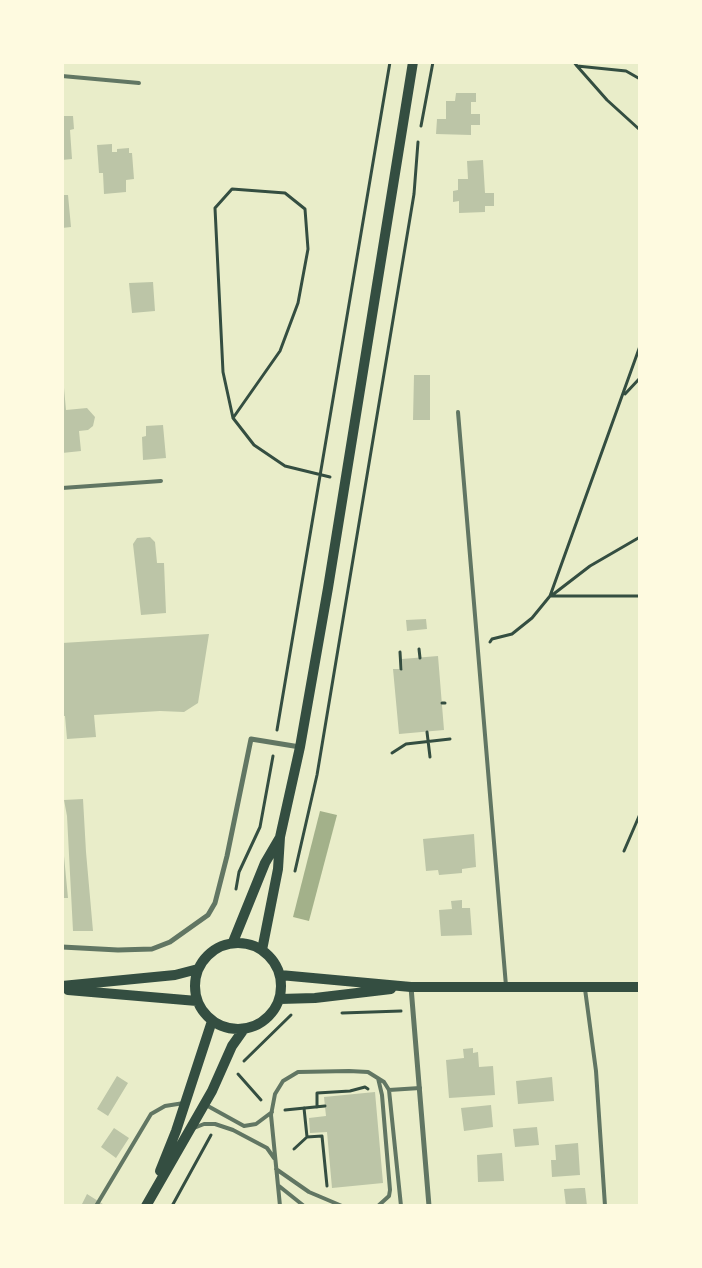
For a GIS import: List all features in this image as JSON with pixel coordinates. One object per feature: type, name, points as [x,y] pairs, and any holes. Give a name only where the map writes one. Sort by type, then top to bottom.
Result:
[{"type":"main road","points":[[262,950],[278,869],[280,837],[300,747],[346,481],[413,62]]},
{"type":"main road","points":[[233,942],[265,863],[280,837]]},
{"type":"main road","points":[[233,942],[248,942],[262,950],[276,964],[282,987],[280,999],[266,1019],[244,1029],[227,1028],[212,1021],[203,1012],[197,1001],[194,985],[198,969],[206,956],[218,947],[233,942]]},
{"type":"main road","points":[[62,987],[175,974],[198,969]]},
{"type":"main road","points":[[280,975],[412,987],[640,987]]},
{"type":"main road","points":[[62,987],[197,1001]]},
{"type":"main road","points":[[280,999],[315,998],[412,987]]},
{"type":"main road","points":[[146,1205],[186,1102],[212,1021]]},
{"type":"main road","points":[[146,1205],[205,1104],[232,1046],[244,1029]]},
{"type":"street","points":[[62,946],[118,950],[152,948],[170,942],[208,915],[215,903],[227,856],[251,739],[300,747]]},
{"type":"street","points":[[412,987],[429,1206]]},
{"type":"lane","points":[[62,76],[139,83]]},
{"type":"lane","points":[[458,412],[506,986]]},
{"type":"lane","points":[[62,488],[161,481]]},
{"type":"lane","points":[[585,987],[596,1071],[605,1206]]},
{"type":"lane","points":[[280,1206],[272,1112],[275,1094],[283,1081],[298,1072],[368,1072],[378,1078],[389,1090],[401,1206]]},
{"type":"lane","points":[[378,1078],[381,1090],[390,1190],[389,1196],[378,1206]]},
{"type":"lane","points":[[389,1090],[420,1088]]},
{"type":"lane","points":[[96,1206],[151,1114],[165,1106],[186,1102]]},
{"type":"lane","points":[[205,1104],[244,1126],[256,1124],[272,1112]]},
{"type":"lane","points":[[190,1130],[204,1124],[215,1124],[233,1130],[267,1148],[275,1158]]},
{"type":"lane","points":[[276,1169],[309,1192],[342,1206]]},
{"type":"lane","points":[[278,1186],[304,1206]]},
{"type":"path","points":[[234,896],[239,872],[260,827],[390,62]]},
{"type":"path","points":[[294,876],[318,768],[414,194],[418,143],[433,62]]},
{"type":"path","points":[[576,64],[626,71],[640,79]]},
{"type":"path","points":[[576,64],[607,100],[640,130]]},
{"type":"path","points":[[233,418],[280,351],[298,303],[308,249],[305,209],[286,193],[232,189],[215,208],[223,372],[233,418],[254,445],[285,466],[346,481]]},
{"type":"path","points":[[550,596],[640,346]]},
{"type":"path","points":[[622,396],[640,378]]},
{"type":"path","points":[[478,658],[492,639],[512,634],[532,618],[550,596],[590,566],[640,537]]},
{"type":"path","points":[[550,596],[640,596]]},
{"type":"path","points":[[419,649],[420,658]]},
{"type":"path","points":[[400,652],[401,669]]},
{"type":"path","points":[[427,732],[430,757]]},
{"type":"path","points":[[392,753],[406,744],[450,739]]},
{"type":"path","points":[[624,851],[640,814]]},
{"type":"path","points":[[238,1074],[265,1105]]},
{"type":"path","points":[[318,1107],[317,1093],[350,1091],[365,1087],[381,1090]]},
{"type":"path","points":[[280,1110],[325,1106]]},
{"type":"path","points":[[304,1108],[307,1137]]},
{"type":"path","points":[[294,1149],[307,1137],[322,1136],[328,1201]]},
{"type":"shaded area","points":[[320,811],[337,815],[309,921],[293,917]]},
{"type":"building","points":[[456,93],[476,93],[476,102],[471,102],[471,114],[480,114],[480,125],[471,125],[471,135],[436,134],[437,119],[446,119],[446,101],[455,101]]},
{"type":"building","points":[[62,116],[73,116],[74,129],[70,130],[72,159],[62,160]]},
{"type":"building","points":[[112,144],[112,152],[117,152],[117,149],[129,148],[129,153],[132,153],[134,179],[126,180],[126,192],[104,194],[103,173],[99,173],[97,145]]},
{"type":"building","points":[[483,160],[485,193],[494,193],[494,206],[485,206],[485,212],[459,213],[459,201],[453,202],[453,191],[458,190],[458,179],[468,179],[467,161]]},
{"type":"building","points":[[62,195],[68,195],[71,227],[62,228]]},
{"type":"building","points":[[153,282],[155,311],[132,313],[129,283]]},
{"type":"building","points":[[414,375],[430,375],[430,420],[413,420]]},
{"type":"building","points":[[64,388],[66,410],[87,408],[95,417],[93,426],[88,430],[79,431],[81,451],[62,453],[62,389]]},
{"type":"building","points":[[163,425],[166,458],[143,460],[142,437],[146,436],[146,426]]},
{"type":"building","points":[[150,537],[155,542],[157,563],[164,563],[166,613],[141,615],[133,544],[137,538]]},
{"type":"building","points":[[426,619],[427,629],[407,631],[406,620]]},
{"type":"building","points":[[209,634],[198,703],[184,712],[160,711],[94,715],[96,737],[67,739],[65,716],[62,716],[62,643]]},
{"type":"building","points":[[438,656],[444,730],[399,734],[393,669],[403,669],[402,659]]},
{"type":"building","points":[[83,799],[93,931],[73,931],[67,816],[64,800]]},
{"type":"building","points":[[474,834],[476,867],[462,869],[462,873],[439,875],[438,870],[426,871],[423,839]]},
{"type":"building","points":[[62,835],[68,898],[62,898]]},
{"type":"building","points":[[462,900],[462,908],[470,908],[472,935],[441,936],[439,910],[452,909],[451,901]]},
{"type":"building","points":[[473,1048],[473,1053],[478,1052],[479,1067],[493,1066],[495,1095],[449,1098],[446,1060],[464,1058],[463,1049]]},
{"type":"building","points":[[117,1076],[128,1083],[108,1116],[97,1109]]},
{"type":"building","points":[[552,1077],[554,1101],[518,1104],[516,1081]]},
{"type":"building","points":[[375,1092],[383,1183],[332,1188],[327,1132],[310,1133],[309,1118],[326,1116],[324,1097]]},
{"type":"building","points":[[491,1105],[493,1127],[464,1131],[461,1108]]},
{"type":"building","points":[[537,1127],[539,1145],[515,1147],[513,1129]]},
{"type":"building","points":[[114,1128],[129,1138],[116,1158],[101,1147]]},
{"type":"building","points":[[578,1143],[580,1175],[552,1177],[551,1160],[556,1160],[555,1145]]},
{"type":"building","points":[[502,1153],[504,1181],[478,1182],[477,1155]]},
{"type":"building","points":[[585,1188],[587,1206],[566,1206],[564,1189]]},
{"type":"building","points":[[87,1194],[106,1206],[81,1206]]}]
